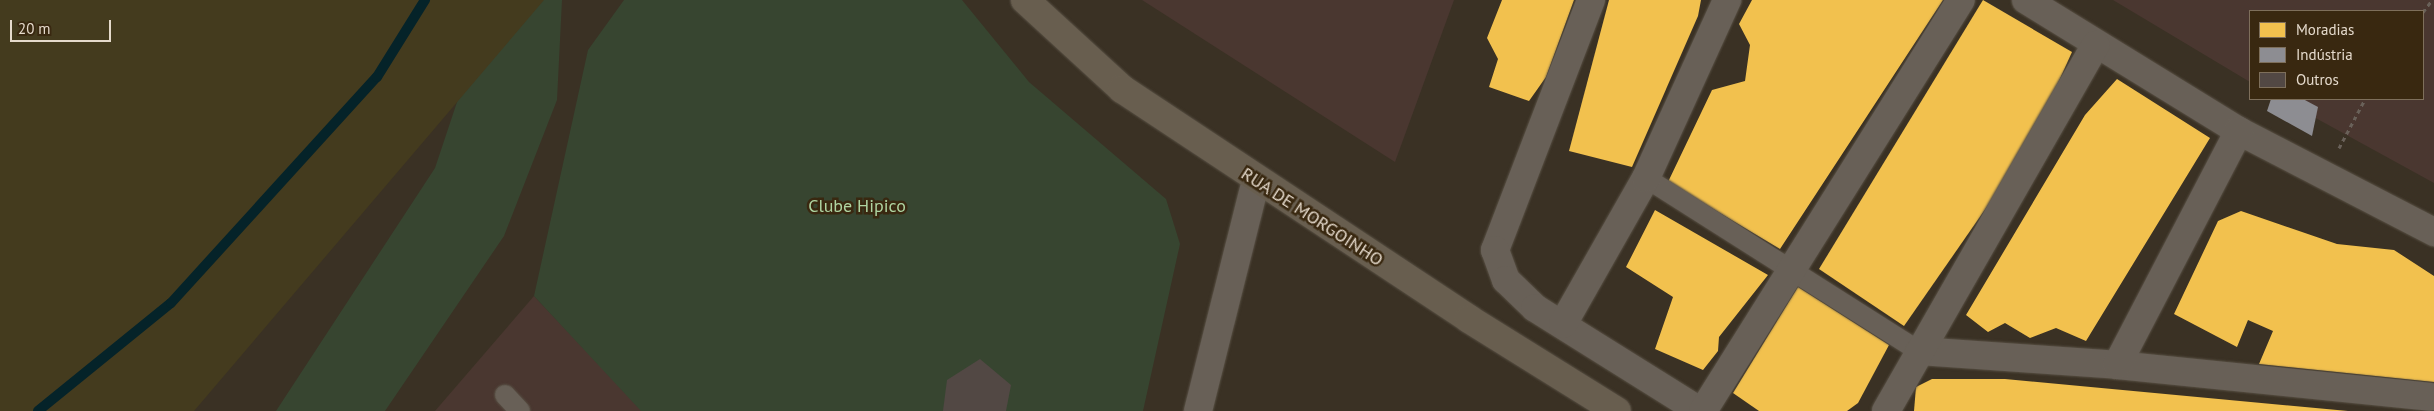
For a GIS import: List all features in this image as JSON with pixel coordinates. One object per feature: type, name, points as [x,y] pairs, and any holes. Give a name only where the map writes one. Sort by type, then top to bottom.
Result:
[{"type":"main road","name":"RUA DE MORGOINHO","points":[[1024,0],[1122,90],[1256,180],[1617,411]]},
{"type":"street","points":[[1591,0],[1495,250],[1506,280],[1535,308],[1564,324],[1701,411],[1794,270],[1961,0]]},
{"type":"street","points":[[1564,324],[1646,178],[1727,0]]},
{"type":"street","points":[[2026,0],[2239,131],[2434,232]]},
{"type":"street","points":[[1886,411],[1918,351],[2096,44]]},
{"type":"street","points":[[2117,365],[2239,131]]},
{"type":"street","points":[[1198,411],[1256,180]]},
{"type":"street","points":[[1918,351],[2117,365],[2432,397]]},
{"type":"lane","points":[[1646,178],[1794,270],[1918,351]]},
{"type":"lane","points":[[505,395],[520,411]]},
{"type":"path","points":[[2424,11],[2432,0]]},
{"type":"path","points":[[2326,176],[2364,100]]},
{"type":"shaded area","points":[[1142,0],[1454,0],[1395,162]]},
{"type":"shaded area","points":[[2113,0],[2434,0],[2434,183],[2283,100],[2424,100],[2424,10],[2249,10],[2249,81]]},
{"type":"shaded area","points":[[534,296],[643,411],[435,411]]},
{"type":"green space","points":[[491,0],[562,0],[557,100],[504,236],[385,411],[276,411],[435,168]]},
{"type":"green space","name":"Clube Hipico","points":[[624,0],[962,0],[1029,82],[1166,199],[1180,244],[1143,411],[641,411],[534,296],[588,50]]},
{"type":"sand","points":[[0,0],[544,0],[194,411],[0,411]]},
{"type":"building: Moradias","points":[[1502,0],[1574,0],[1546,77],[1529,101],[1489,87],[1498,59],[1487,38]]},
{"type":"building: Moradias","points":[[1609,0],[1701,0],[1698,16],[1632,167],[1569,151]]},
{"type":"building: Moradias","points":[[1752,0],[1943,0],[1780,249],[1668,182],[1712,90],[1745,81],[1750,45],[1739,24]]},
{"type":"building: Moradias","points":[[1983,0],[2072,52],[2045,112],[2009,175],[1904,326],[1819,269]]},
{"type":"building: Moradias","points":[[2117,79],[2210,138],[2086,341],[2056,328],[2030,338],[2005,323],[1988,332],[1966,315],[2085,115]]},
{"type":"building: Moradias","points":[[1655,210],[1768,275],[1719,337],[1718,351],[1703,370],[1655,349],[1673,297],[1626,267]]},
{"type":"building: Moradias","points":[[2241,211],[2337,244],[2394,250],[2434,276],[2434,382],[2259,364],[2273,331],[2248,320],[2237,347],[2174,314],[2218,221]]},
{"type":"building: Moradias","points":[[1798,287],[1889,345],[1858,403],[1847,411],[1759,411],[1733,393]]},
{"type":"building: Moradias","points":[[1932,379],[2005,379],[2348,411],[1914,411],[1916,387]]},
{"type":"building: Indústria","points":[[2271,100],[2305,100],[2318,107],[2312,136],[2267,111]]},
{"type":"building: Outros","points":[[980,359],[1011,385],[1006,411],[943,411],[947,380]]},
{"type":"waterway","points":[[38,411],[171,303],[377,77],[425,0]]}]
